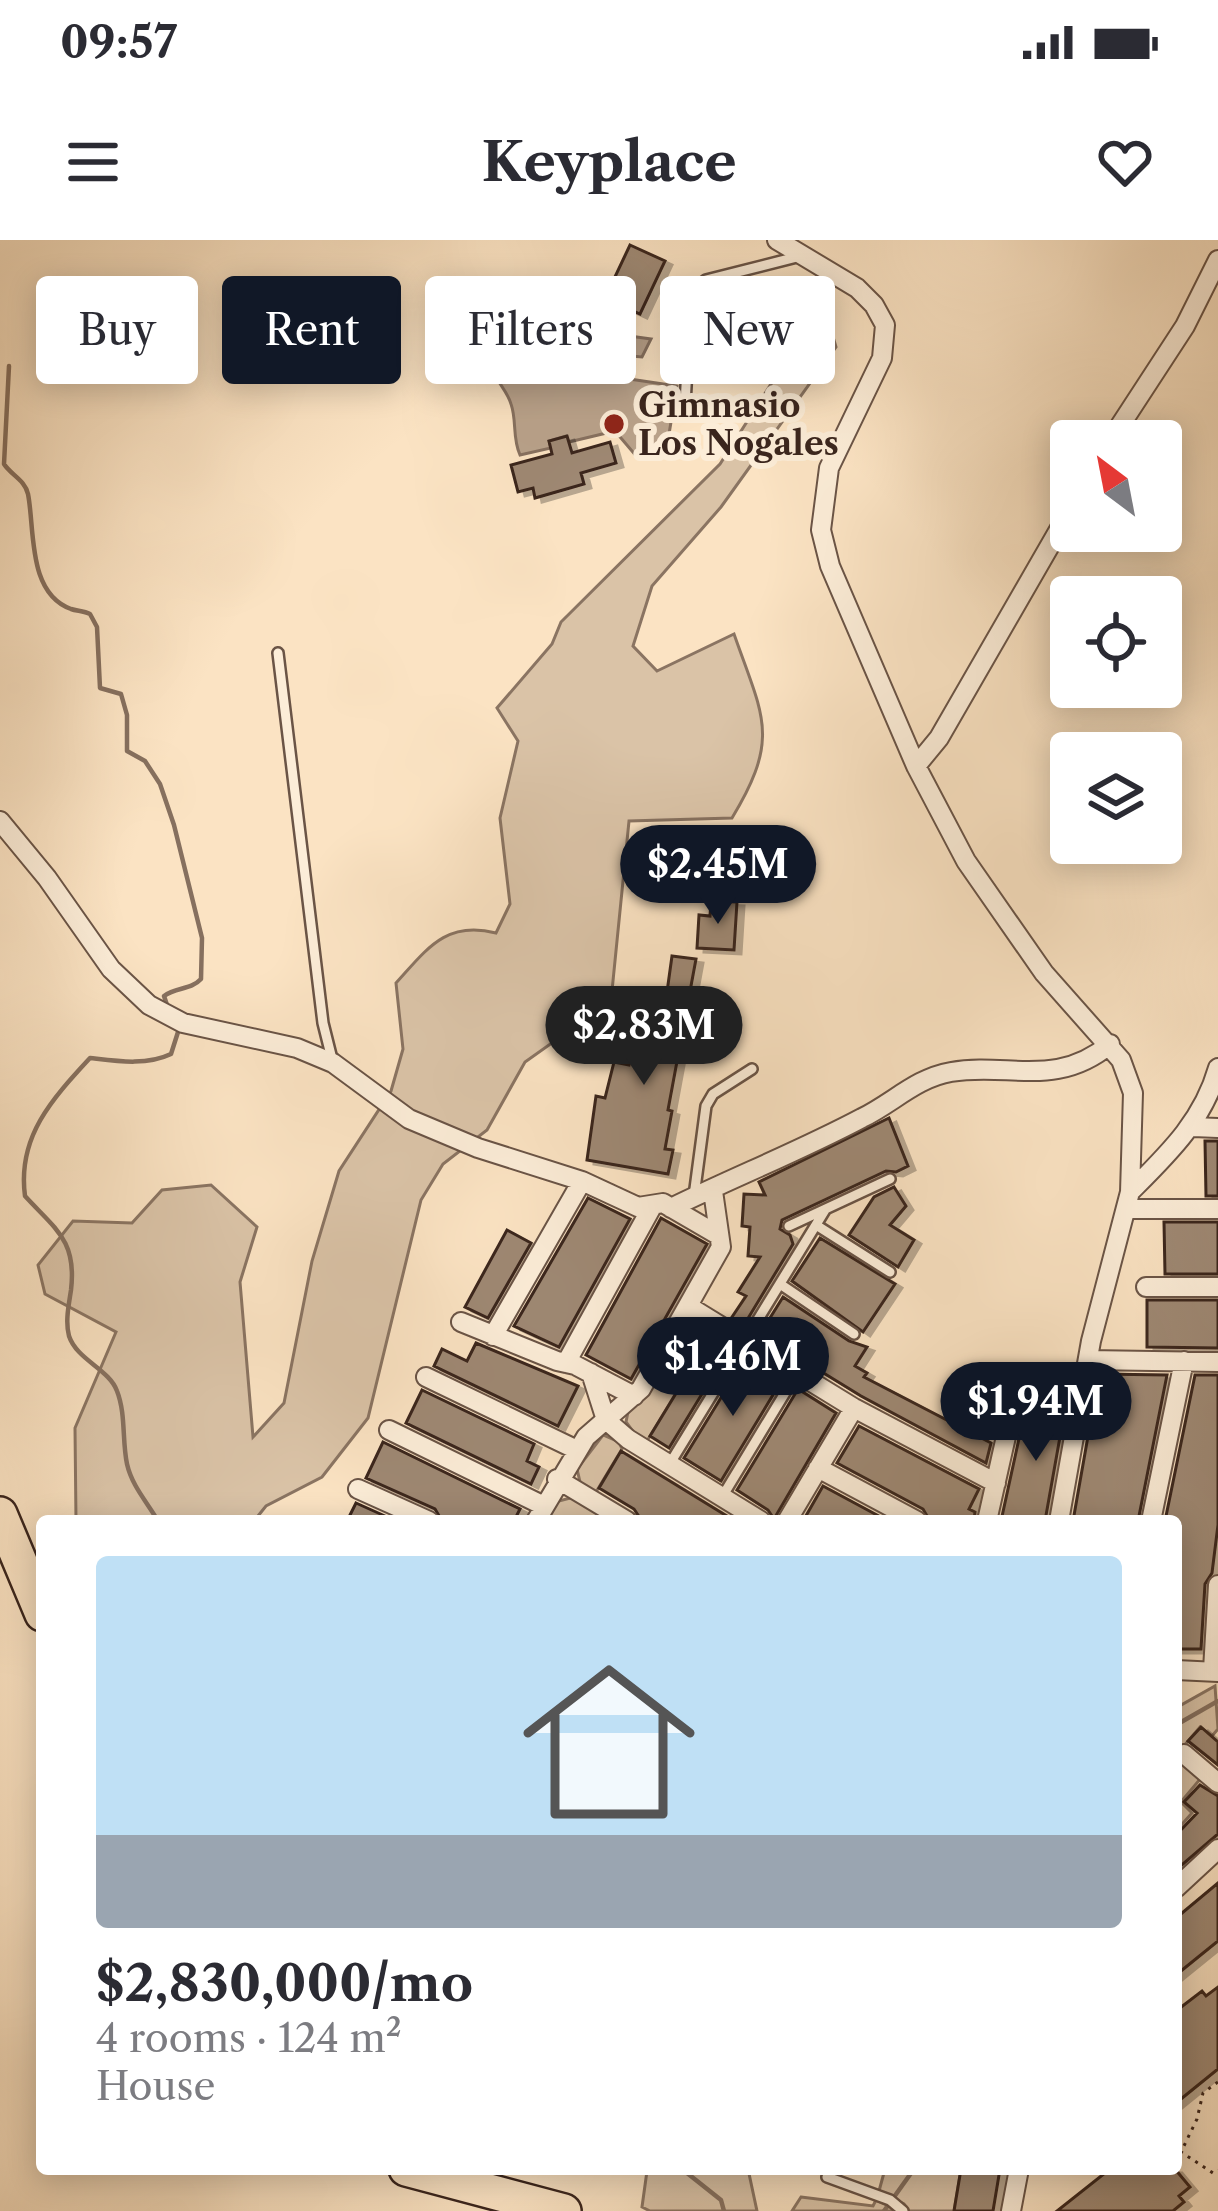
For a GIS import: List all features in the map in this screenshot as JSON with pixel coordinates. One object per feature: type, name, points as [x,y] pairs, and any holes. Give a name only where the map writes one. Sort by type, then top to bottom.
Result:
[{"type":"highway","points":[[0,1514],[36,1600]]},
{"type":"highway","points":[[428,2175],[556,2210]]},
{"type":"street","points":[[777,240],[848,281],[867,296],[885,325],[882,358],[829,468],[821,530],[830,566],[916,766],[966,861],[1044,973],[1121,1060],[1132,1093],[1128,1201],[1088,1360],[1060,1515]]},
{"type":"street","points":[[1124,420],[1185,326],[1218,260]]},
{"type":"street","points":[[916,766],[939,737],[1050,545]]},
{"type":"street","points":[[0,820],[111,969],[149,1005],[183,1023],[297,1048],[333,1063],[409,1119],[478,1148],[582,1181],[638,1208],[704,1194],[868,1116],[938,1074],[1048,1070],[1081,1061],[1109,1044]]},
{"type":"street","points":[[1128,1201],[1192,1127],[1205,1107],[1218,1068]]},
{"type":"street","points":[[1192,1127],[1218,1127]]},
{"type":"street","points":[[494,1336],[582,1181]]},
{"type":"street","points":[[389,1430],[540,1513],[586,1437],[634,1396],[721,1247],[704,1194]]},
{"type":"street","points":[[1128,1201],[1218,1209]]},
{"type":"street","points":[[662,1206],[718,1235]]},
{"type":"street","points":[[566,1363],[662,1206]]},
{"type":"street","points":[[1146,1286],[1218,1287]]},
{"type":"street","points":[[688,1306],[854,1408],[996,1483]]},
{"type":"street","points":[[460,1322],[591,1373],[634,1396]]},
{"type":"street","points":[[1088,1360],[1218,1362]]},
{"type":"street","points":[[1152,1515],[1184,1361]]},
{"type":"street","points":[[591,1373],[606,1420],[750,1515]]},
{"type":"street","points":[[426,1377],[577,1450]]},
{"type":"street","points":[[791,1515],[854,1408]]},
{"type":"street","points":[[988,1515],[1007,1432]]},
{"type":"street","points":[[818,1468],[906,1515]]},
{"type":"street","points":[[557,1479],[617,1515]]},
{"type":"street","points":[[358,1489],[416,1515]]},
{"type":"street","points":[[1182,1670],[1216,1671],[1218,1585]]},
{"type":"street","points":[[1184,1754],[1218,1784]]},
{"type":"street","points":[[1182,1882],[1218,1849]]},
{"type":"street","points":[[1011,2211],[1018,2175]]},
{"type":"lane","points":[[685,405],[691,292],[697,285],[801,256]]},
{"type":"lane","points":[[278,653],[323,1023],[333,1063]]},
{"type":"lane","points":[[704,1194],[706,1106],[713,1094],[752,1069]]},
{"type":"lane","points":[[789,1226],[890,1178]]},
{"type":"lane","points":[[669,1465],[825,1210]]},
{"type":"lane","points":[[816,1225],[890,1272]]},
{"type":"lane","points":[[780,1284],[854,1334]]},
{"type":"lane","points":[[722,1497],[797,1373]]},
{"type":"lane","points":[[827,2176],[890,2200],[903,2211]]},
{"type":"path","points":[[1182,2150],[1203,2093],[1218,2082]]},
{"type":"path","points":[[1182,2153],[1213,2173],[1218,2170]]},
{"type":"shaded area","points":[[636,337],[651,339],[642,357],[636,356]]},
{"type":"shaded area","points":[[636,380],[677,386],[669,434],[652,455],[637,457],[615,431],[569,442],[566,436],[549,441],[551,448],[520,455],[501,384],[636,384]]},
{"type":"shaded area","points":[[771,384],[809,384],[721,507],[652,586],[633,646],[657,671],[734,634],[759,707],[762,746],[757,767],[732,818],[629,821],[611,1001],[525,1062],[487,1130],[443,1164],[421,1200],[368,1418],[322,1477],[266,1506],[259,1515],[76,1515],[75,1428],[116,1332],[45,1294],[38,1265],[73,1221],[132,1223],[162,1190],[211,1185],[257,1227],[240,1282],[253,1437],[284,1403],[312,1261],[339,1171],[391,1091],[403,1049],[396,983],[428,949],[451,934],[496,933],[510,904],[500,818],[518,741],[497,708],[552,644],[561,622],[720,464]]},
{"type":"shaded area","points":[[695,1320],[712,1328],[712,1334],[647,1441],[637,1437],[626,1422],[628,1412],[688,1322]]},
{"type":"shaded area","points":[[603,1435],[619,1442],[622,1449],[596,1492],[581,1486],[577,1469]]},
{"type":"shaded area","points":[[574,1497],[602,1515],[548,1515],[555,1502]]},
{"type":"shaded area","points":[[1215,1686],[1218,1729],[1212,1736],[1200,1727],[1182,1748],[1182,1705]]},
{"type":"shaded area","points":[[1182,1759],[1201,1778],[1182,1801]]},
{"type":"shaded area","points":[[1182,1803],[1192,1813],[1182,1824]]},
{"type":"shaded area","points":[[646,2175],[749,2175],[757,2211],[650,2211],[642,2207]]},
{"type":"shaded area","points":[[883,2175],[960,2175],[954,2211],[909,2211],[879,2191]]},
{"type":"shaded area","points":[[801,2197],[873,2206],[876,2200],[899,2211],[792,2211]]},
{"type":"building","points":[[630,245],[665,261],[640,314],[636,312],[636,276],[615,276]]},
{"type":"building","points":[[567,436],[572,453],[610,442],[616,463],[581,473],[584,484],[535,498],[533,488],[518,492],[511,465],[552,454],[549,441]]},
{"type":"building","points":[[711,901],[737,902],[734,950],[697,948],[699,915],[710,916]]},
{"type":"building","points":[[672,956],[696,959],[668,1110],[672,1111],[665,1149],[673,1150],[668,1174],[587,1160],[596,1096],[605,1098],[614,1062],[629,1065],[639,1023],[662,1028]]},
{"type":"building","points":[[889,1118],[908,1166],[886,1171],[782,1220],[780,1229],[790,1235],[793,1244],[744,1325],[732,1317],[746,1296],[738,1292],[760,1257],[748,1256],[750,1227],[742,1226],[744,1194],[765,1195],[759,1182]]},
{"type":"building","points":[[1205,1141],[1218,1141],[1218,1196],[1206,1196]]},
{"type":"building","points":[[894,1187],[906,1206],[890,1225],[914,1240],[898,1267],[849,1235],[874,1197]]},
{"type":"building","points":[[588,1198],[630,1219],[559,1347],[514,1326]]},
{"type":"building","points":[[661,1218],[707,1244],[631,1379],[586,1355]]},
{"type":"building","points":[[1164,1222],[1218,1222],[1218,1274],[1165,1274]]},
{"type":"building","points":[[507,1230],[531,1243],[488,1318],[465,1307]]},
{"type":"building","points":[[820,1238],[895,1284],[863,1332],[792,1281]]},
{"type":"building","points":[[783,1297],[849,1341],[867,1347],[855,1366],[867,1373],[864,1377],[991,1443],[986,1463],[861,1396],[760,1334]]},
{"type":"building","points":[[1147,1300],[1218,1300],[1218,1348],[1147,1347]]},
{"type":"building","points":[[711,1336],[730,1348],[669,1448],[650,1436]]},
{"type":"building","points":[[476,1343],[578,1386],[558,1426],[434,1366],[442,1349],[467,1361]]},
{"type":"building","points":[[746,1357],[782,1380],[721,1481],[684,1458]]},
{"type":"building","points":[[1099,1374],[1167,1375],[1139,1515],[1074,1515]]},
{"type":"building","points":[[1195,1375],[1218,1375],[1218,1525],[1212,1573],[1205,1584],[1201,1649],[1182,1649],[1182,1515],[1166,1515]]},
{"type":"building","points":[[1046,1388],[1068,1392],[1046,1515],[1002,1515],[1020,1434],[1038,1437]]},
{"type":"building","points":[[798,1389],[836,1413],[776,1515],[737,1490]]},
{"type":"building","points":[[422,1390],[534,1444],[527,1461],[539,1467],[531,1484],[406,1423]]},
{"type":"building","points":[[859,1426],[979,1489],[969,1509],[975,1515],[926,1515],[837,1463]]},
{"type":"building","points":[[383,1442],[520,1509],[517,1515],[438,1515],[435,1509],[366,1478]]},
{"type":"building","points":[[621,1451],[725,1515],[638,1515],[599,1488]]},
{"type":"building","points":[[823,1486],[877,1515],[806,1515]]},
{"type":"building","points":[[356,1503],[383,1515],[350,1515]]},
{"type":"building","points":[[1201,1727],[1218,1742],[1218,1765],[1188,1741]]},
{"type":"building","points":[[1200,1785],[1218,1796],[1218,1834],[1182,1865],[1182,1829],[1197,1813],[1184,1802]]},
{"type":"building","points":[[1218,1883],[1218,1941],[1182,1970],[1182,1913]]},
{"type":"building","points":[[1218,1987],[1218,2069],[1182,2098],[1182,2006],[1202,1991],[1206,1996]]},
{"type":"building","points":[[960,2175],[999,2175],[993,2211],[954,2211]]},
{"type":"building","points":[[1102,2175],[1180,2175],[1190,2187],[1179,2196],[1184,2202],[1173,2211],[1057,2211]]},
{"type":"waterway","points":[[9,366],[4,464],[28,494],[40,575],[57,601],[90,614],[97,627],[100,688],[121,694],[127,715],[127,751],[145,761],[160,784],[202,938],[201,979],[164,996],[167,1005]]},
{"type":"waterway","points":[[154,1515],[129,1472],[117,1391],[69,1336],[71,1259],[62,1237],[25,1196],[24,1175],[26,1155],[40,1120],[90,1058],[131,1062],[161,1058],[171,1054],[178,1032]]},
{"type":"waterway","points":[[1182,1722],[1218,1701]]},
{"type":"waterway","points":[[690,2175],[721,2200],[724,2211]]},
{"type":"waterway","points":[[884,2211],[910,2175]]},
{"type":"place","name":"Gimnasio Los Nogales","points":[[614,424]]}]
